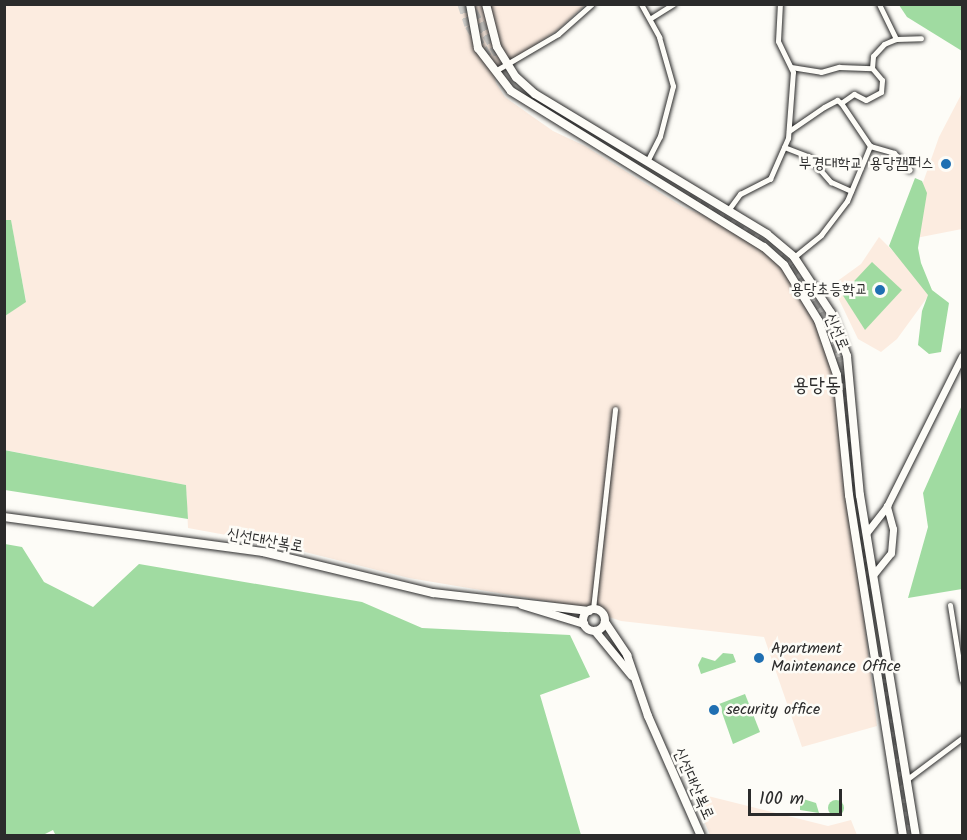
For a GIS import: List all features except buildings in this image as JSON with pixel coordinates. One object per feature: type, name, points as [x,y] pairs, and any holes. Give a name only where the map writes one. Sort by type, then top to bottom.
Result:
[{"type":"main road","name":"신선로","points":[[470,4],[478,48],[493,72],[517,97],[730,223],[770,252],[784,265],[818,320],[835,364],[849,495],[898,817],[903,836]]},
{"type":"main road","name":"신선로","points":[[486,4],[488,21],[508,65],[535,94],[729,209],[778,243],[794,257],[831,313],[847,356],[860,495],[905,781],[916,836]]},
{"type":"main road","points":[[770,252],[778,243]]},
{"type":"main road","name":"신선대산복로","points":[[4,517],[263,552],[433,593],[602,613],[605,622],[627,655],[632,676],[701,836]]},
{"type":"main road","name":"신선대산복로","points":[[518,603],[584,624],[595,631],[632,676]]},
{"type":"main road","points":[[584,624],[591,610]]},
{"type":"main road","points":[[595,631],[605,622]]},
{"type":"main road","points":[[898,817],[898,836]]},
{"type":"street","points":[[493,72],[558,34],[592,4]]},
{"type":"street","points":[[641,4],[651,18],[673,86],[660,136],[647,162]]},
{"type":"street","points":[[651,18],[673,4]]},
{"type":"street","points":[[729,209],[740,194],[770,179],[789,131],[792,66],[778,41],[780,4]]},
{"type":"street","points":[[879,4],[896,39]]},
{"type":"street","points":[[841,103],[854,94],[866,100],[881,92],[882,81],[872,68],[873,56],[884,44],[896,39],[921,38]]},
{"type":"street","points":[[792,66],[821,72],[838,67],[872,68]]},
{"type":"street","points":[[789,131],[824,106],[837,100],[870,146],[894,153],[910,170]]},
{"type":"street","points":[[794,257],[821,235],[851,192],[870,146]]},
{"type":"street","points":[[784,147],[818,163],[831,182],[851,192]]},
{"type":"street","points":[[867,532],[887,506],[963,356]]},
{"type":"street","points":[[591,610],[615,409]]},
{"type":"street","points":[[873,574],[891,553],[893,530],[887,506]]},
{"type":"street","points":[[950,605],[963,680]]},
{"type":"street","points":[[905,781],[963,738]]},
{"type":"shaded area","points":[[5,5],[585,5],[558,30],[520,55],[495,79],[496,83],[505,97],[553,131],[585,146],[683,207],[721,222],[760,246],[781,267],[812,311],[832,356],[877,726],[802,747],[764,637],[621,621],[576,606],[409,578],[269,543],[188,528],[186,485],[5,450],[5,316],[26,301],[11,221],[5,220]]},
{"type":"shaded area","name":"부경대학교 용당캠퍼스","points":[[962,93],[962,229],[916,238],[920,191],[939,137]]},
{"type":"shaded area","name":"용당초등학교","points":[[879,237],[906,264],[929,295],[897,339],[881,352],[858,339],[832,285],[861,264]]},
{"type":"shaded area","points":[[692,792],[828,826],[851,820],[857,835],[710,835]]},
{"type":"green space","points":[[899,5],[962,5],[962,51],[907,17]]},
{"type":"green space","points":[[915,178],[922,181],[927,193],[918,248],[921,263],[932,290],[949,303],[941,352],[929,354],[918,345],[922,311],[928,295],[889,246]]},
{"type":"green space","points":[[5,220],[11,220],[26,302],[5,316]]},
{"type":"green space","points":[[872,262],[902,290],[865,330],[842,294]]},
{"type":"green space","points":[[962,405],[962,589],[908,598],[928,527],[923,493]]},
{"type":"green space","points":[[4,450],[186,485],[188,519],[5,490]]},
{"type":"green space","points":[[5,544],[22,547],[44,582],[93,607],[139,564],[362,602],[422,628],[570,635],[590,677],[540,695],[581,835],[56,836],[53,830],[43,835],[5,835]]},
{"type":"green space","points":[[723,653],[733,654],[736,662],[701,674],[698,665],[702,657],[715,661]]},
{"type":"green space","points":[[745,694],[760,732],[733,744],[719,704]]},
{"type":"green space","points":[[800,798],[816,803],[819,813],[800,810]]},
{"type":"green space","points":[[836,800],[844,808],[836,816],[828,808]]},
{"type":"tunnel","points":[[462,4],[469,25],[489,58]]},
{"type":"tunnel","points":[[473,11],[499,56]]},
{"type":"tunnel","points":[[688,197],[763,243]]},
{"type":"tunnel","points":[[780,257],[791,267],[823,319],[839,361],[869,600]]},
{"type":"tunnel","points":[[885,669],[913,836]]},
{"type":"place","name":"부경대학교 용당캠퍼스","points":[[946,164]]},
{"type":"place","name":"용당초등학교","points":[[880,290]]},
{"type":"place","name":"Apartment Maintenance Office","points":[[759,658]]},
{"type":"place","name":"security office","points":[[714,710]]},
{"type":"district","name":"용당동","points":[[817,386]]}]
